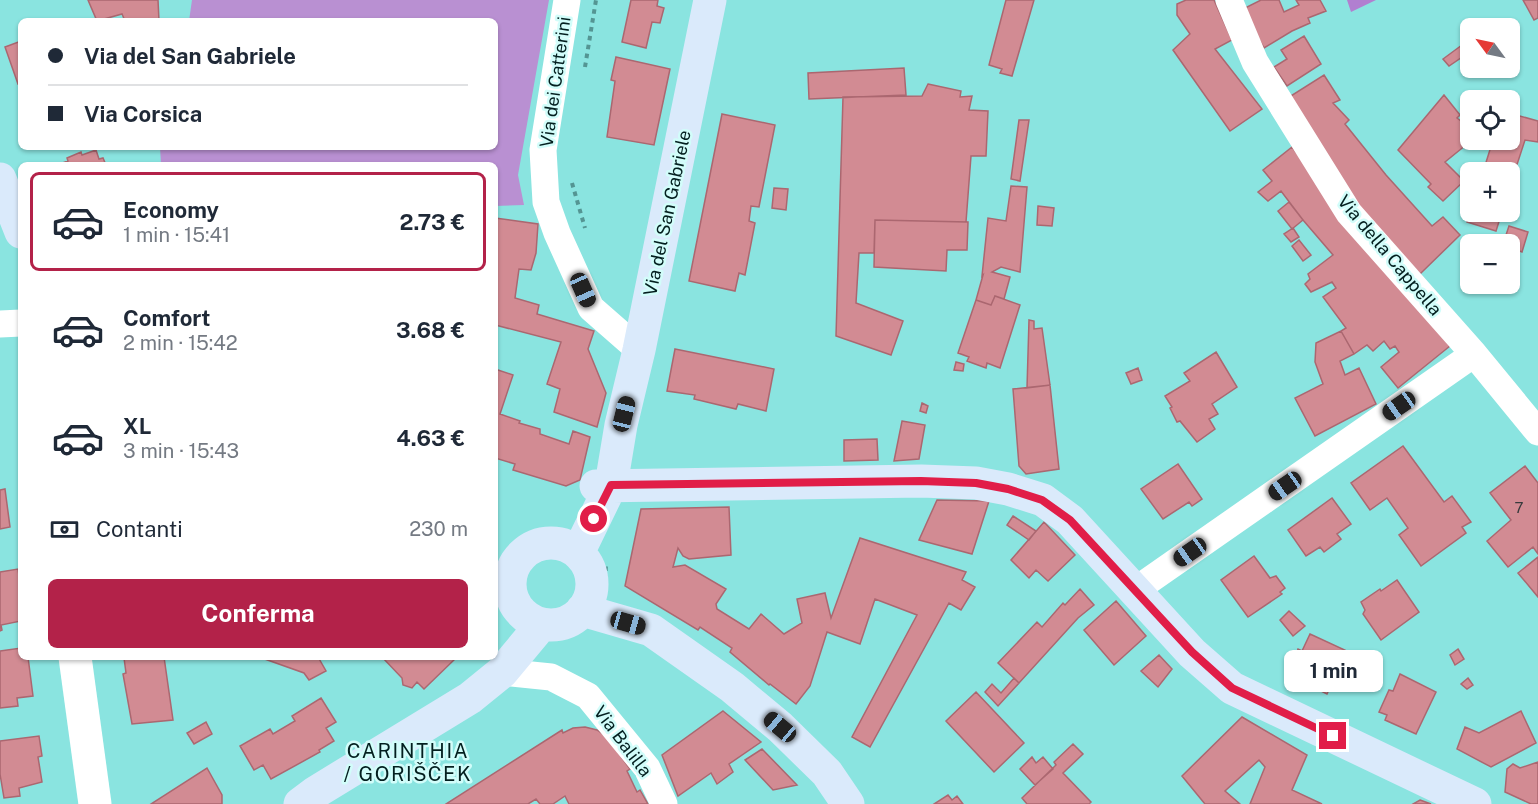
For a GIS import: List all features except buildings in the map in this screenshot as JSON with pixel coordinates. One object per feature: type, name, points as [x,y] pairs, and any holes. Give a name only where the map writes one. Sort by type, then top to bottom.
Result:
[{"type":"main road","name":"Via del San Gabriele","points":[[584,553],[621,425],[639,350],[710,0]]},
{"type":"main road","points":[[0,179],[18,224]]},
{"type":"main road","points":[[604,486],[921,481],[976,483],[1008,489],[1042,500],[1070,520],[1192,652],[1232,688],[1475,804]]},
{"type":"main road","points":[[594,600],[574,618],[564,623],[542,624],[523,614],[516,606],[505,559],[522,555],[543,544],[555,543],[584,553],[591,574],[592,587],[589,600],[594,600],[651,630],[732,687],[780,727],[827,773],[848,804]]},
{"type":"main road","points":[[300,804],[470,698],[502,672],[542,624]]},
{"type":"street","name":"Via dei Catterini","points":[[567,0],[543,150],[546,202],[557,234],[591,308],[639,350]]},
{"type":"street","name":"Via della Cappella","points":[[1229,0],[1255,63],[1349,213],[1474,354],[1538,432]]},
{"type":"street","points":[[0,324],[18,323]]},
{"type":"street","points":[[1134,591],[1474,354]]},
{"type":"street","points":[[75,660],[95,804]]},
{"type":"street","name":"Via Balilla","points":[[502,672],[550,677],[588,696],[647,768],[664,804]]},
{"type":"path","points":[[583,75],[596,0]]},
{"type":"path","points":[[570,175],[586,231]]},
{"type":"path","points":[[584,553],[594,600]]},
{"type":"shaded area","points":[[192,0],[549,0],[518,175],[524,205],[498,206],[498,162],[161,162],[160,150],[498,150],[498,18],[189,18]]},
{"type":"shaded area","points":[[1347,0],[1376,0],[1351,12]]},
{"type":"district","name":"CARINTHIA / GORIŠČEK","points":[[408,762]]},
{"type":"route","points":[[594,519],[611,485],[921,481],[976,483],[1008,489],[1042,500],[1070,520],[1192,652],[1232,688],[1333,736]]}]
